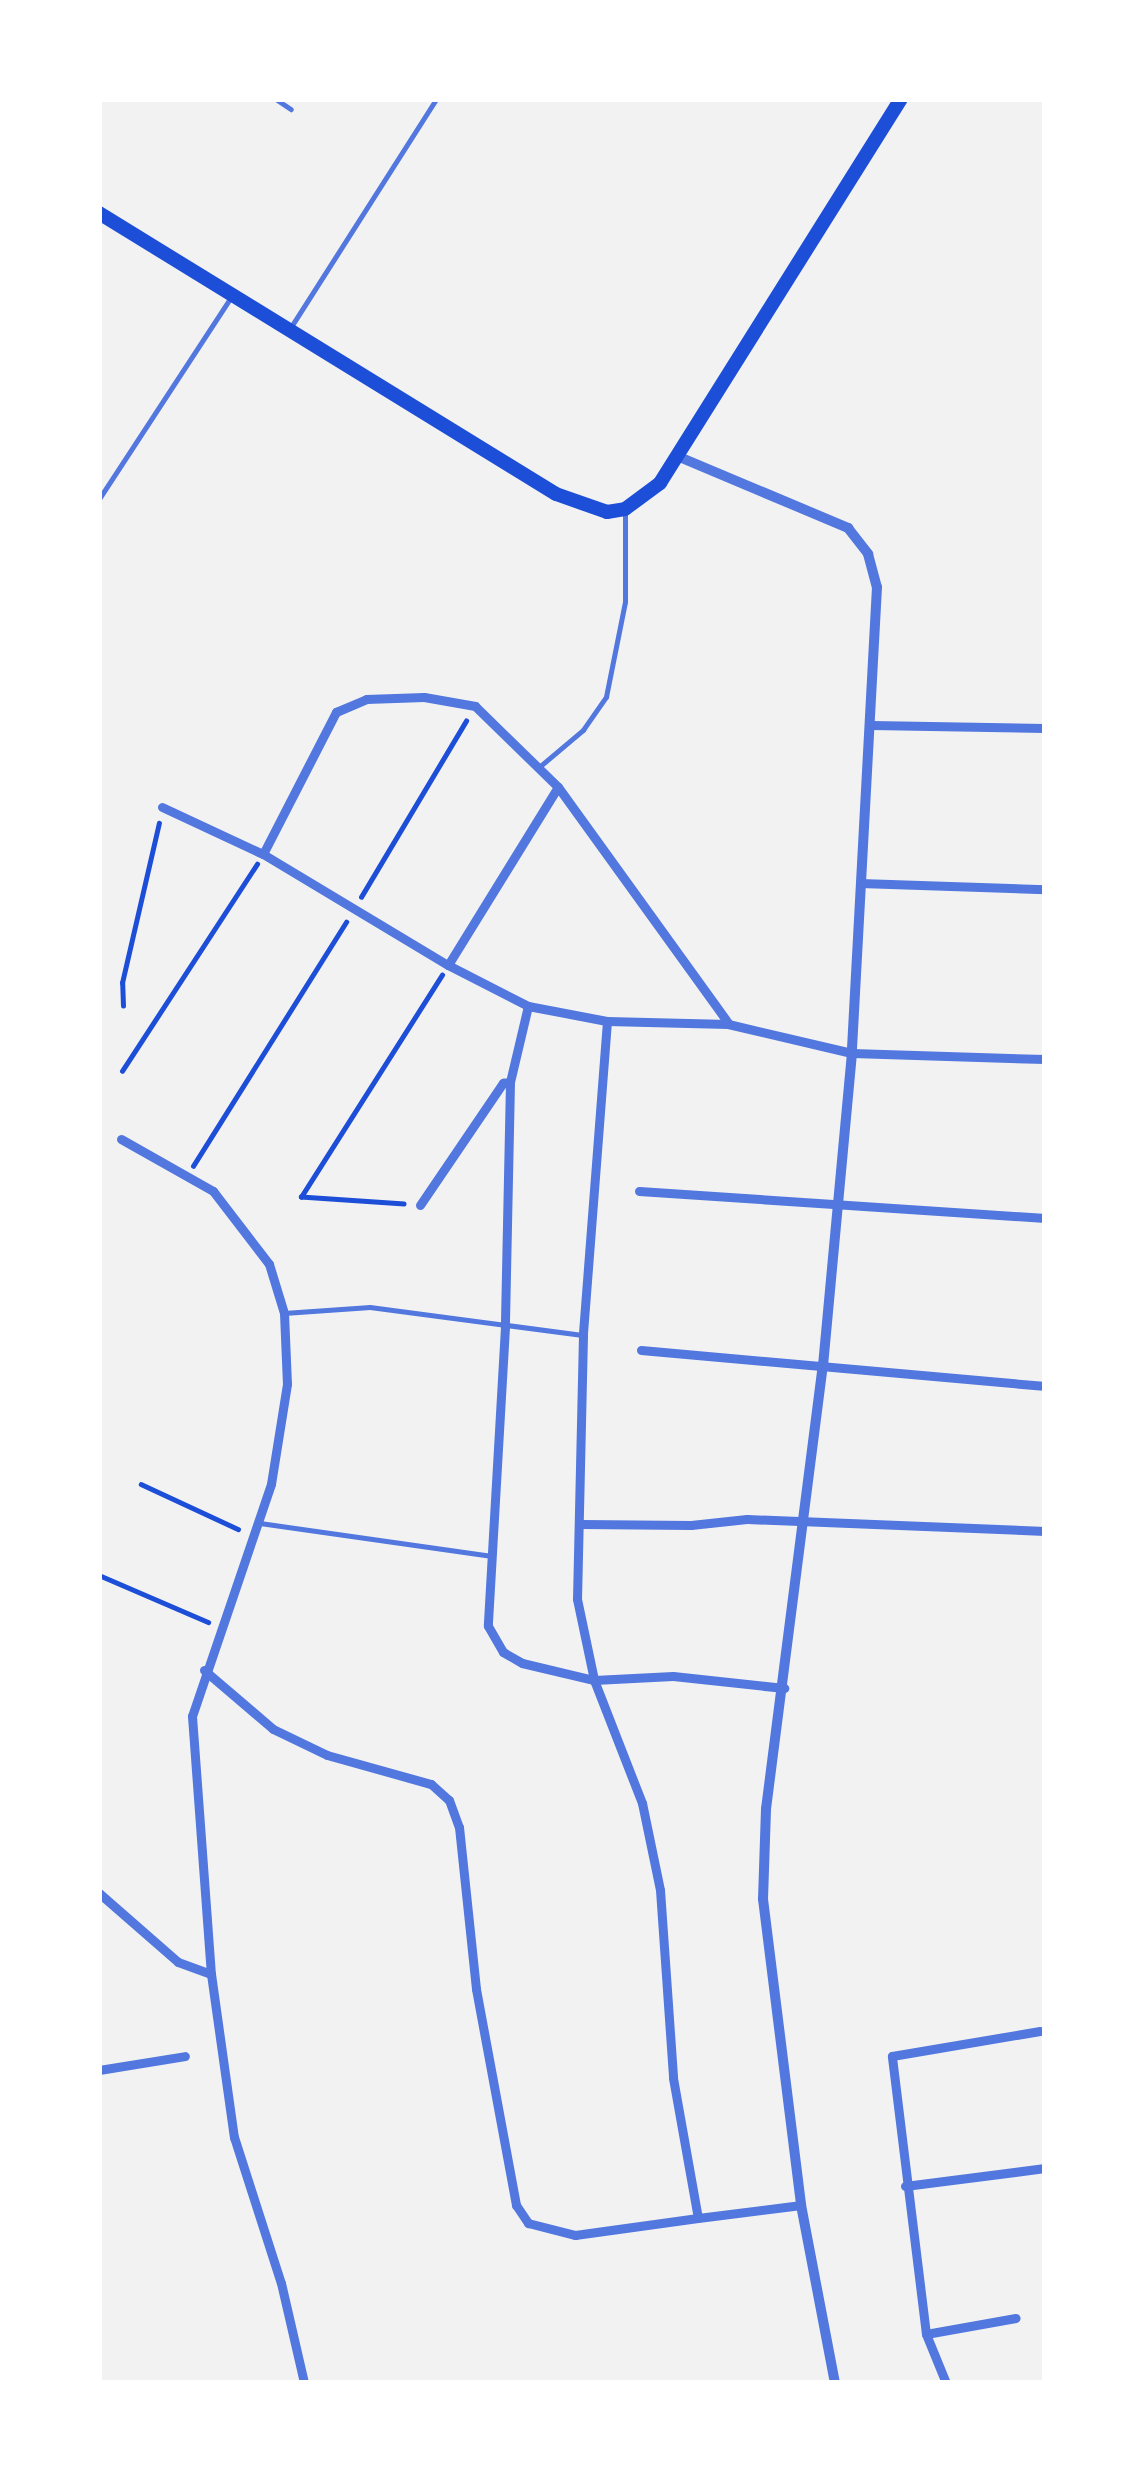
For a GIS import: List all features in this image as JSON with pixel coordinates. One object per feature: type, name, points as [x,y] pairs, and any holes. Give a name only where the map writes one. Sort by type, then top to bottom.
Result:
[{"type":"main road","points":[[99,213],[556,494],[587,509],[625,509],[660,482],[902,99]]},
{"type":"street","points":[[677,456],[848,528],[868,554],[877,587],[852,1053],[823,1364],[766,1810],[763,1899],[801,2205],[835,2383]]},
{"type":"street","points":[[263,854],[336,712],[366,699],[424,698],[476,706],[558,787],[728,1024]]},
{"type":"street","points":[[871,725],[1045,728]]},
{"type":"street","points":[[448,965],[558,787]]},
{"type":"street","points":[[162,807],[263,854],[448,965],[528,1006],[607,1021],[728,1024],[852,1053],[1045,1059]]},
{"type":"street","points":[[860,883],[1045,889]]},
{"type":"street","points":[[528,1006],[510,1082],[505,1327],[488,1626],[502,1652],[522,1663],[594,1679],[673,1676],[784,1688]]},
{"type":"street","points":[[607,1021],[583,1335],[577,1600],[594,1679],[642,1803],[660,1890],[673,2078],[698,2218]]},
{"type":"street","points":[[420,1205],[503,1084],[510,1082]]},
{"type":"street","points":[[121,1139],[189,1172],[213,1190],[269,1264],[284,1313],[286,1384],[260,1523],[224,1629],[204,1670],[192,1716],[212,1974],[234,2137],[280,2284],[304,2383]]},
{"type":"street","points":[[639,1191],[1045,1218]]},
{"type":"street","points":[[641,1350],[1045,1386]]},
{"type":"street","points":[[581,1524],[801,1521],[1045,1531]]},
{"type":"street","points":[[204,1670],[273,1729],[327,1755],[431,1784],[449,1799],[459,1827],[476,1989],[516,2205],[528,2223],[575,2235],[801,2205]]},
{"type":"street","points":[[99,1893],[178,1962],[212,1974]]},
{"type":"street","points":[[946,2383],[926,2334],[905,2186],[894,2053],[1040,2031]]},
{"type":"street","points":[[99,2070],[185,2056]]},
{"type":"street","points":[[905,2186],[1045,2168]]},
{"type":"street","points":[[926,2334],[1016,2318]]},
{"type":"lane","points":[[276,99],[291,109]]},
{"type":"lane","points":[[290,329],[436,99]]},
{"type":"lane","points":[[99,499],[233,294]]},
{"type":"lane","points":[[538,768],[584,730],[606,697],[625,602],[625,509]]},
{"type":"lane","points":[[284,1313],[370,1307],[583,1335]]},
{"type":"lane","points":[[260,1523],[494,1556]]},
{"type":"path","points":[[189,1172],[476,706]]},
{"type":"path","points":[[124,1006],[122,983],[162,807]]},
{"type":"path","points":[[122,1071],[263,854]]},
{"type":"path","points":[[420,1205],[301,1197],[448,965]]},
{"type":"path","points":[[141,1484],[254,1536]]},
{"type":"path","points":[[99,1575],[224,1629]]}]
